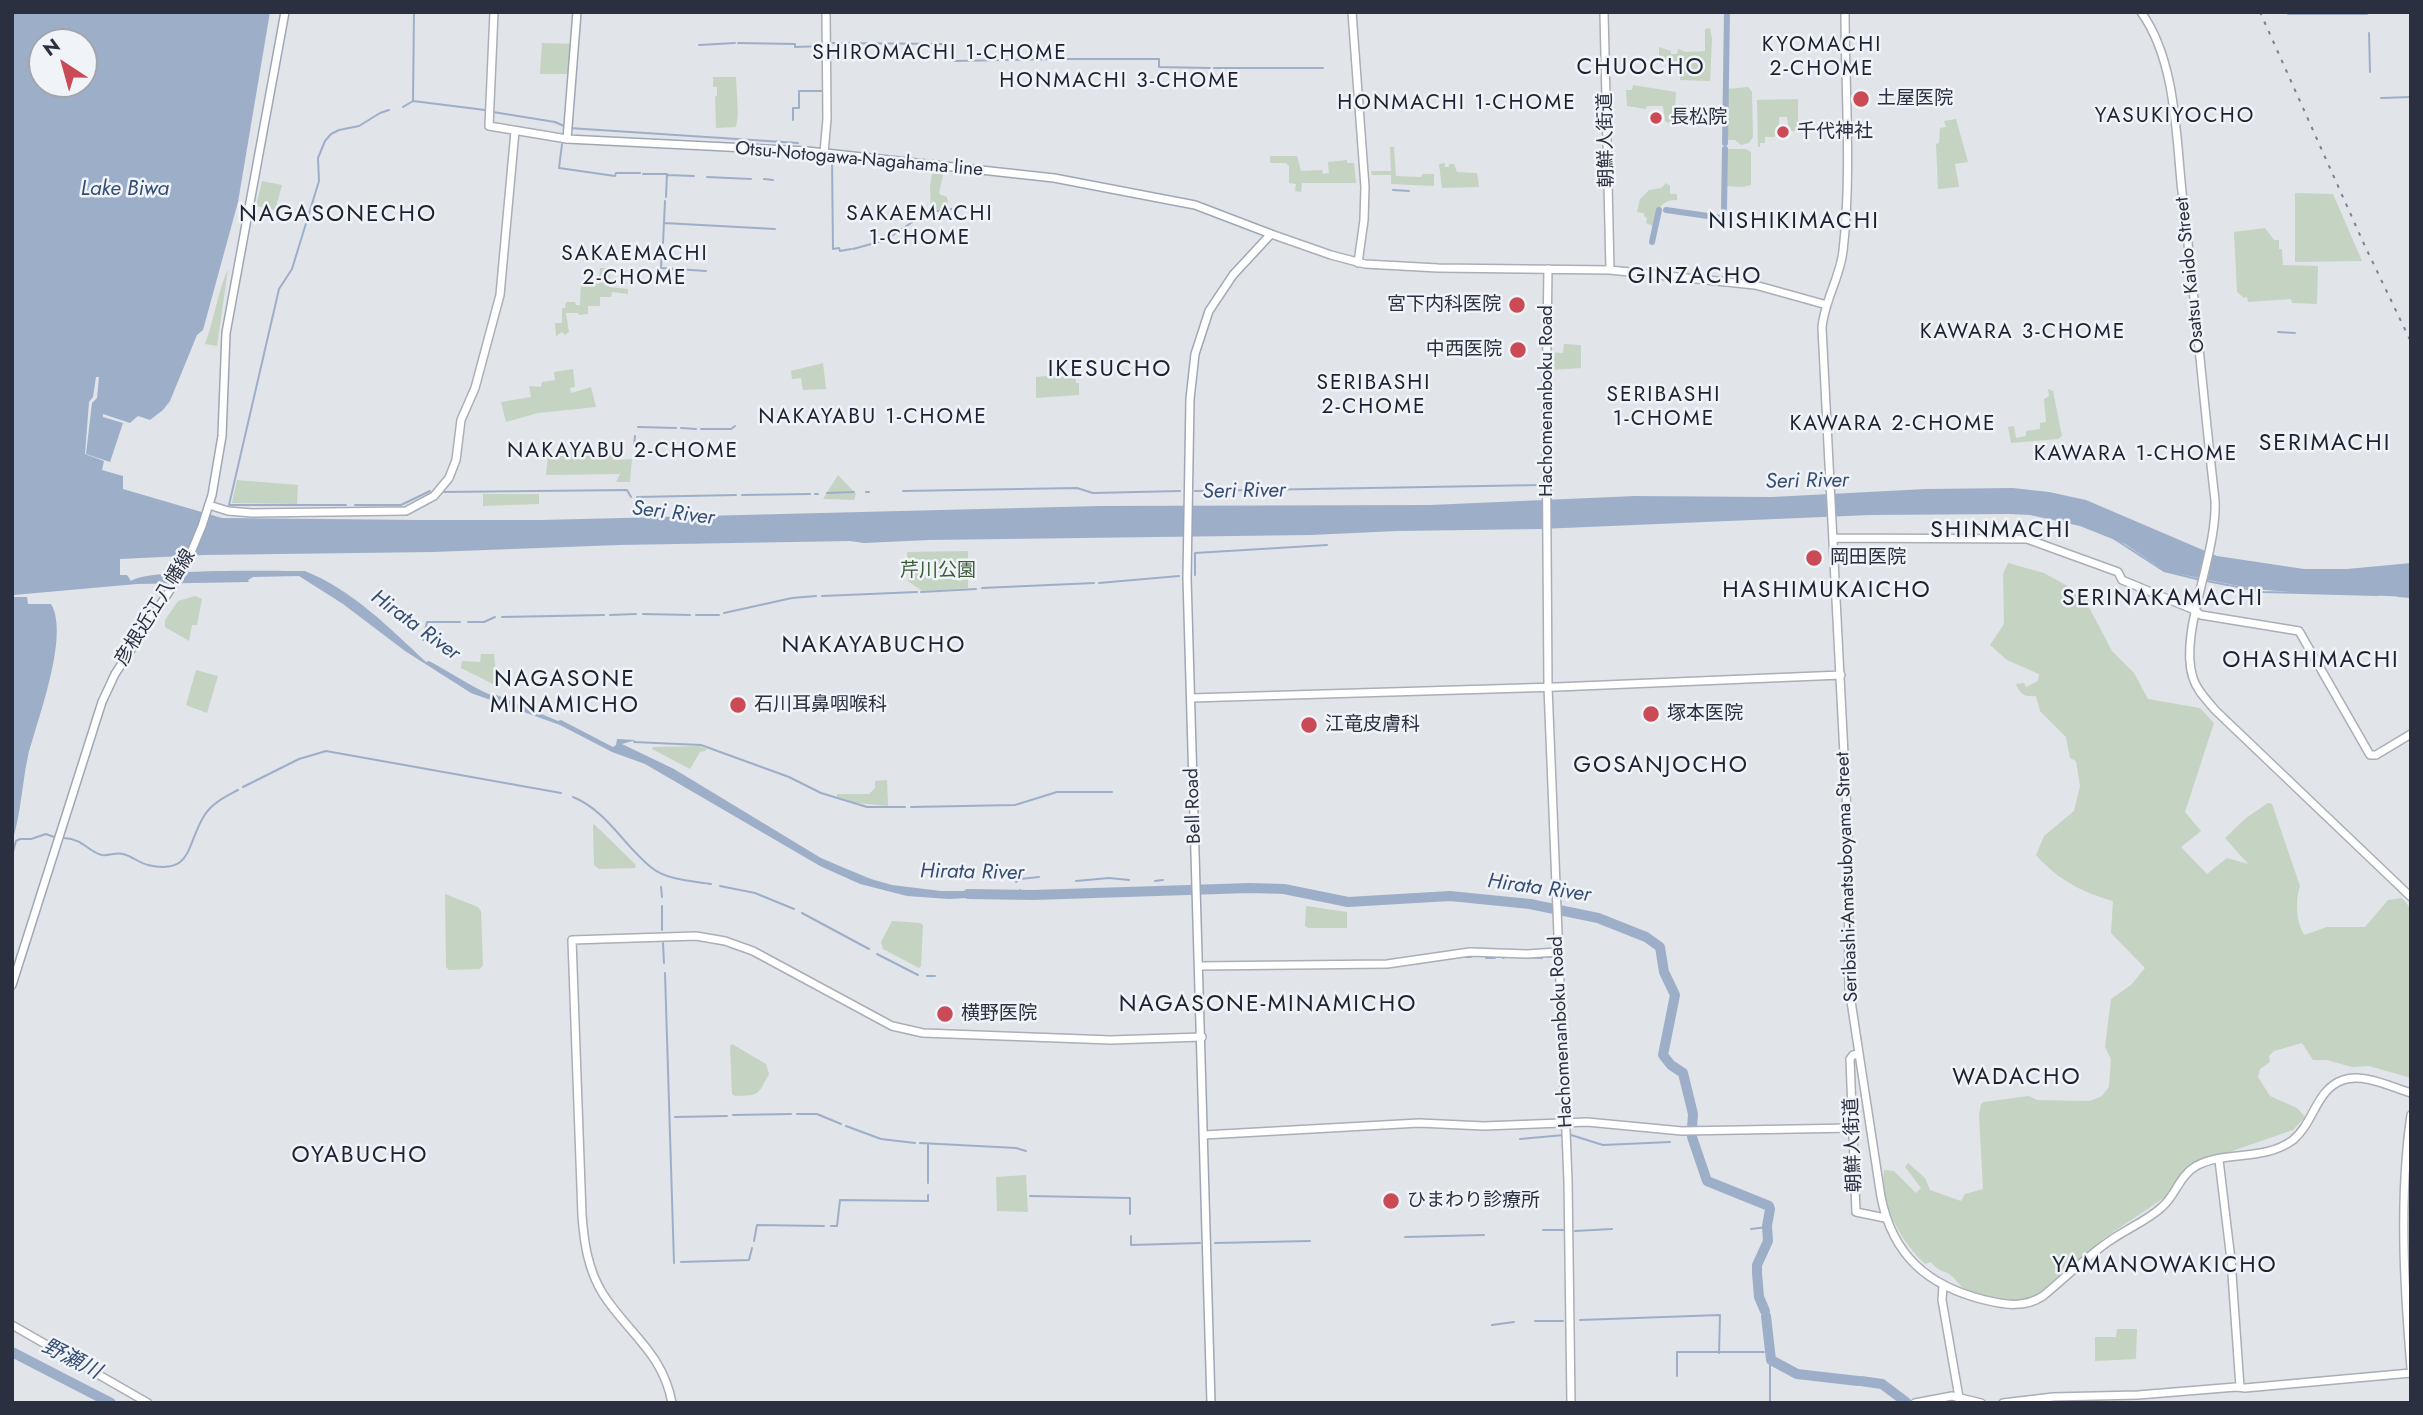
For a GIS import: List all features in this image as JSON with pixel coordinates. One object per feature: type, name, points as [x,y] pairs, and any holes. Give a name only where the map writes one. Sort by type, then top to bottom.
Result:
[{"type":"street","name":"彦根近江八幡線","points":[[12,985],[102,702],[115,674],[185,566],[208,508],[219,464],[222,436],[226,333],[285,12]]},
{"type":"street","name":"Otsu-Notogawa-Nagahama line","points":[[494,12],[489,126],[567,139],[824,153],[1054,178],[1195,205],[1271,234],[1359,262],[1420,268],[1610,271],[1755,285],[1827,305]]},
{"type":"street","points":[[567,139],[577,12]]},
{"type":"street","points":[[824,153],[827,122],[826,12]]},
{"type":"street","points":[[1352,12],[1365,187],[1359,262]]},
{"type":"street","name":"朝鮮人街道","points":[[1604,12],[1610,271]]},
{"type":"street","name":"Seribashi-Amatsuboyama Street","points":[[1845,12],[1844,240],[1839,272],[1822,328],[1849,854],[1849,988],[1885,1218],[1910,1259],[1926,1275],[1943,1286]]},
{"type":"street","name":"Osatsu Kaido Street","points":[[2141,12],[2159,44],[2173,113],[2215,500],[2215,530],[2190,648],[2194,680],[2200,692],[2233,728],[2411,897]]},
{"type":"street","points":[[208,508],[251,513],[406,511],[434,496],[446,482],[455,467],[461,420],[475,388],[500,295],[515,131]]},
{"type":"street","name":"Bell Road","points":[[1212,1403],[1187,539],[1191,399],[1194,357],[1209,312],[1224,286],[1271,234]]},
{"type":"street","name":"Hachomenanboku Road","points":[[1548,269],[1548,687],[1566,1123],[1571,1403]]},
{"type":"street","points":[[1834,538],[2027,539],[2118,572],[2122,580],[2201,615],[2301,632],[2370,755],[2376,755],[2411,734]]},
{"type":"street","points":[[1191,698],[1841,675]]},
{"type":"street","points":[[672,1403],[661,1367],[603,1294],[586,1254],[582,1215],[572,940],[696,936],[725,941],[762,955],[892,1026],[922,1033],[1111,1040],[1202,1037]]},
{"type":"street","points":[[1199,966],[1365,965],[1471,952],[1558,953]]},
{"type":"street","name":"朝鮮人街道","points":[[1858,1054],[1850,1059],[1856,1212],[1885,1218]]},
{"type":"street","points":[[1960,1400],[1942,1300],[1943,1286],[1997,1303],[2031,1303],[2107,1242],[2162,1208],[2182,1178],[2194,1167],[2268,1152],[2291,1141],[2307,1125],[2326,1091],[2340,1082],[2360,1079],[2411,1093]]},
{"type":"street","points":[[2003,1403],[2053,1397],[2138,1395],[2240,1387],[2411,1370],[2406,1306],[2404,1194],[2411,1115]]},
{"type":"street","points":[[1204,1135],[1419,1123],[1484,1126],[1587,1122],[1671,1131],[1853,1128]]},
{"type":"street","points":[[2219,1160],[2229,1236],[2240,1387]]},
{"type":"street","points":[[12,1325],[148,1403]]},
{"type":"street","points":[[1915,1403],[1948,1396],[1981,1403]]},
{"type":"green space","points":[[1710,28],[1710,81],[1680,80],[1680,61],[1659,61],[1659,47],[1671,51],[1671,54],[1677,54],[1678,49],[1686,52],[1705,51],[1705,29]]},
{"type":"green space","points":[[542,43],[573,44],[570,74],[540,74]]},
{"type":"green space","points":[[713,77],[736,77],[736,127],[716,128],[717,87],[713,87]]},
{"type":"green space","points":[[1633,85],[1676,92],[1674,126],[1665,121],[1663,106],[1647,106],[1646,109],[1627,106],[1626,90],[1632,90]]},
{"type":"green space","points":[[1748,87],[1752,92],[1753,137],[1749,143],[1741,145],[1735,140],[1727,140],[1726,89]]},
{"type":"green space","points":[[1798,99],[1798,131],[1789,131],[1787,117],[1779,117],[1775,137],[1765,137],[1765,143],[1760,143],[1758,147],[1757,100]]},
{"type":"green space","points":[[1956,119],[1968,162],[1955,164],[1959,187],[1938,189],[1936,144],[1939,143],[1940,128],[1946,127],[1944,121]]},
{"type":"green space","points":[[1390,147],[1394,147],[1396,176],[1421,177],[1423,174],[1434,174],[1434,186],[1391,184],[1391,175],[1372,175],[1371,171],[1391,171]]},
{"type":"green space","points":[[1726,149],[1746,149],[1751,152],[1751,185],[1726,186]]},
{"type":"green space","points":[[1270,156],[1297,156],[1301,171],[1322,170],[1323,174],[1329,173],[1328,162],[1347,160],[1347,163],[1354,163],[1356,183],[1302,183],[1301,192],[1295,191],[1296,184],[1289,183],[1289,166],[1286,163],[1270,163]]},
{"type":"green space","points":[[1445,163],[1445,167],[1454,164],[1457,172],[1477,173],[1479,187],[1442,188],[1439,164]]},
{"type":"green space","points":[[933,168],[944,169],[939,194],[947,197],[949,209],[931,212],[930,186]]},
{"type":"green space","points":[[262,181],[282,185],[275,210],[256,206]]},
{"type":"green space","points":[[1666,183],[1670,186],[1670,194],[1677,194],[1677,200],[1663,204],[1653,226],[1646,223],[1644,213],[1637,212],[1640,199],[1649,190],[1661,188]]},
{"type":"green space","points":[[2295,193],[2333,194],[2362,261],[2295,262]]},
{"type":"green space","points":[[2265,228],[2274,240],[2279,240],[2283,265],[2318,266],[2317,304],[2292,303],[2291,299],[2248,302],[2247,297],[2244,298],[2237,292],[2234,232]]},
{"type":"green space","points":[[600,268],[611,268],[609,287],[628,289],[628,294],[612,292],[611,297],[600,297],[600,306],[588,306],[588,314],[566,313],[569,332],[556,336],[555,323],[562,323],[562,308],[565,308],[566,302],[580,305],[581,282],[599,284]]},
{"type":"green space","points":[[228,269],[217,346],[205,344],[221,287]]},
{"type":"green space","points":[[1564,344],[1581,345],[1581,368],[1549,370],[1549,352],[1563,353]]},
{"type":"green space","points":[[823,363],[826,389],[803,390],[801,378],[792,379],[791,371]]},
{"type":"green space","points":[[573,369],[575,387],[570,388],[571,393],[591,387],[596,407],[538,413],[506,422],[501,402],[531,397],[529,386],[541,387],[542,382],[555,380],[554,372]]},
{"type":"green space","points":[[1075,373],[1076,383],[1079,383],[1079,395],[1036,398],[1036,377]]},
{"type":"green space","points":[[2048,389],[2053,391],[2062,436],[2058,439],[2011,443],[2008,427],[2014,426],[2016,438],[2026,436],[2026,431],[2040,429],[2040,423],[2046,422],[2044,399],[2049,396]]},
{"type":"green space","points":[[612,455],[613,460],[632,459],[630,482],[616,482],[620,474],[546,475],[548,456]]},
{"type":"green space","points":[[838,475],[856,494],[854,500],[823,499]]},
{"type":"green space","points":[[237,480],[298,485],[297,504],[232,503]]},
{"type":"green space","points":[[483,494],[539,494],[539,504],[483,506]]},
{"type":"green space","name":"芹川公園","points":[[968,551],[968,588],[922,591],[908,581],[907,552]]},
{"type":"green space","points":[[2008,563],[2044,573],[2082,594],[2112,651],[2134,673],[2148,699],[2200,708],[2214,723],[2185,812],[2201,831],[2181,847],[2207,874],[2227,858],[2248,864],[2225,838],[2246,818],[2268,803],[2272,804],[2300,886],[2297,911],[2304,935],[2327,927],[2365,927],[2388,900],[2402,898],[2411,909],[2411,1078],[2369,1066],[2352,1067],[2327,1060],[2313,1060],[2302,1043],[2274,1051],[2269,1056],[2270,1062],[2260,1069],[2258,1077],[2270,1096],[2297,1108],[2305,1117],[2293,1130],[2189,1166],[2167,1196],[2104,1238],[2041,1294],[2013,1301],[1982,1297],[1973,1293],[1931,1262],[1925,1264],[1916,1255],[1901,1234],[1889,1209],[1883,1183],[1884,1170],[1894,1171],[1916,1193],[1921,1188],[1905,1167],[1908,1163],[1925,1178],[1930,1190],[1961,1201],[1965,1194],[1983,1189],[1979,1115],[1981,1104],[2029,1096],[2037,1100],[2090,1101],[2102,1096],[2109,1087],[2111,1059],[2105,1047],[2111,999],[2131,985],[2145,968],[2111,933],[2113,901],[2071,884],[2036,855],[2044,836],[2074,811],[2080,786],[2076,761],[2070,758],[2066,737],[2040,711],[2036,696],[2023,694],[2016,684],[2024,683],[2026,687],[2038,681],[2039,674],[2007,660],[1990,645],[2004,624],[2003,574]]},
{"type":"green space","points":[[195,596],[202,599],[197,625],[192,625],[189,641],[165,627],[165,620],[178,601]]},
{"type":"green space","points":[[481,654],[494,654],[496,672],[499,672],[493,684],[461,668],[462,661],[480,662]]},
{"type":"green space","points":[[196,670],[218,676],[207,713],[186,705]]},
{"type":"green space","points":[[699,746],[707,749],[700,752],[690,769],[652,749],[653,747]]},
{"type":"green space","points":[[887,780],[888,806],[856,803],[837,797],[837,794],[869,794],[875,788],[875,781]]},
{"type":"green space","points":[[594,824],[636,865],[635,868],[599,869],[594,865]]},
{"type":"green space","points":[[445,894],[478,907],[481,911],[483,965],[480,969],[449,970],[446,967]]},
{"type":"green space","points":[[1306,906],[1347,912],[1347,928],[1308,928],[1305,926]]},
{"type":"green space","points":[[892,921],[923,925],[919,968],[883,949],[881,942]]},
{"type":"green space","points":[[732,1044],[766,1064],[769,1074],[757,1093],[743,1096],[732,1094]]},
{"type":"green space","points":[[1026,1175],[1028,1212],[997,1211],[996,1177]]},
{"type":"green space","points":[[2117,1329],[2137,1329],[2136,1359],[2095,1361],[2095,1337],[2116,1337]]},
{"type":"water","name":"Lake Biwa","points":[[12,12],[270,12],[238,202],[203,330],[197,335],[170,401],[163,410],[150,420],[138,416],[130,423],[103,414],[103,417],[123,423],[110,462],[86,454],[92,403],[97,398],[99,377],[96,377],[93,397],[89,402],[85,454],[104,461],[102,470],[123,476],[123,489],[222,518],[542,520],[1100,506],[1430,505],[1635,496],[1772,497],[1926,489],[2013,488],[2086,500],[2217,556],[2304,569],[2347,569],[2411,563],[2411,597],[2253,589],[2165,571],[2125,544],[2080,526],[2030,515],[2009,514],[1870,515],[1540,529],[1311,535],[619,545],[120,559],[120,575],[127,575],[131,581],[142,577],[186,572],[305,571],[354,599],[426,662],[429,661],[491,695],[561,720],[613,747],[617,739],[636,740],[622,744],[674,769],[821,858],[892,885],[941,891],[974,891],[985,897],[949,899],[907,896],[860,884],[820,866],[645,764],[612,752],[560,725],[471,693],[405,651],[343,604],[299,576],[253,577],[249,582],[137,584],[14,595],[27,597],[28,604],[51,604],[56,618],[57,636],[50,678],[28,756],[12,842]]},
{"type":"waterway","points":[[414,12],[413,101],[485,110]]},
{"type":"waterway","points":[[1725,143],[1727,12]]},
{"type":"waterway","points":[[2288,14],[2367,12]]},
{"type":"waterway","points":[[2369,33],[2370,72]]},
{"type":"waterway","points":[[699,45],[735,43]]},
{"type":"waterway","points":[[738,43],[823,46]]},
{"type":"waterway","points":[[830,43],[944,44]]},
{"type":"waterway","points":[[948,46],[955,46],[954,61],[1056,59]]},
{"type":"waterway","points":[[1058,59],[1159,59],[1159,67],[1210,68]]},
{"type":"waterway","points":[[1214,68],[1323,68]]},
{"type":"waterway","points":[[793,120],[793,108],[799,108],[799,91],[824,91]]},
{"type":"waterway","points":[[2381,98],[2411,97]]},
{"type":"waterway","points":[[403,107],[413,101]]},
{"type":"waterway","points":[[346,505],[229,505],[279,289],[292,269],[319,181],[318,158],[331,134],[359,126],[389,110]]},
{"type":"waterway","points":[[493,112],[555,122],[564,126]]},
{"type":"waterway","points":[[569,128],[798,143]]},
{"type":"waterway","points":[[562,144],[559,168],[615,176],[616,173],[640,173]]},
{"type":"waterway","points":[[1724,208],[1725,149]]},
{"type":"waterway","points":[[832,159],[833,249],[851,249]]},
{"type":"waterway","points":[[643,174],[667,174],[666,197]]},
{"type":"waterway","points":[[667,175],[694,176]]},
{"type":"waterway","points":[[707,177],[751,179]]},
{"type":"waterway","points":[[764,179],[773,180]]},
{"type":"waterway","points":[[1393,190],[1409,191]]},
{"type":"waterway","points":[[663,243],[665,201]]},
{"type":"waterway","points":[[919,218],[931,212],[952,209]]},
{"type":"waterway","points":[[1652,242],[1659,210]]},
{"type":"waterway","points":[[1666,210],[1722,218],[1724,211]]},
{"type":"waterway","points":[[890,237],[917,219]]},
{"type":"waterway","points":[[664,223],[775,229]]},
{"type":"waterway","points":[[853,249],[886,240]]},
{"type":"waterway","points":[[662,246],[661,268],[706,271]]},
{"type":"waterway","points":[[2278,332],[2295,333]]},
{"type":"waterway","points":[[701,429],[731,429],[735,426]]},
{"type":"waterway","points":[[638,427],[676,428]]},
{"type":"waterway","points":[[681,428],[696,429]]},
{"type":"waterway","points":[[634,446],[635,436]]},
{"type":"waterway","name":"Seri River","points":[[1195,491],[1542,485]]},
{"type":"waterway","points":[[903,491],[1077,488],[1093,493],[1180,491]]},
{"type":"waterway","name":"Seri River","points":[[444,492],[627,490],[631,497]]},
{"type":"waterway","points":[[355,505],[401,505],[430,491]]},
{"type":"waterway","points":[[827,493],[854,492]]},
{"type":"waterway","points":[[742,495],[810,494]]},
{"type":"waterway","name":"Seri River","points":[[637,497],[736,495]]},
{"type":"waterway","points":[[2113,538],[2164,571],[2201,580]]},
{"type":"waterway","points":[[1195,575],[1195,553],[1327,545]]},
{"type":"waterway","points":[[1099,583],[1179,576]]},
{"type":"waterway","points":[[2207,581],[2263,592],[2378,595]]},
{"type":"waterway","points":[[982,588],[1094,583]]},
{"type":"waterway","points":[[921,592],[976,589]]},
{"type":"waterway","points":[[822,596],[917,592]]},
{"type":"waterway","points":[[724,613],[792,598],[816,596]]},
{"type":"waterway","points":[[2398,596],[2411,597]]},
{"type":"waterway","points":[[610,615],[636,614]]},
{"type":"waterway","points":[[643,614],[690,615]]},
{"type":"waterway","points":[[502,617],[604,615]]},
{"type":"waterway","points":[[696,615],[719,615]]},
{"type":"waterway","points":[[468,622],[484,622],[495,617]]},
{"type":"waterway","points":[[423,640],[427,622],[460,622]]},
{"type":"waterway","points":[[634,742],[701,745],[789,777],[821,793],[867,807],[905,807]]},
{"type":"waterway","points":[[243,787],[299,759],[326,751],[561,793]]},
{"type":"waterway","points":[[64,838],[81,843],[102,855],[120,854],[148,865],[173,866],[181,862],[186,855],[207,811],[238,790]]},
{"type":"waterway","points":[[911,807],[1015,805],[1057,792],[1112,792]]},
{"type":"waterway","points":[[573,797],[595,811],[658,872],[711,884]]},
{"type":"waterway","points":[[12,855],[16,841],[20,839],[46,834],[54,837]]},
{"type":"waterway","points":[[1016,882],[1039,877]]},
{"type":"waterway","points":[[1076,881],[1109,878],[1129,880]]},
{"type":"waterway","points":[[1155,881],[1163,880]]},
{"type":"waterway","points":[[720,886],[755,893],[794,909]]},
{"type":"waterway","points":[[661,887],[662,897]]},
{"type":"waterway","name":"Hirata River","points":[[968,894],[1284,889],[1348,902],[1450,896],[1530,904],[1598,918],[1646,937],[1660,947],[1664,972],[1675,995],[1663,1055],[1683,1073],[1693,1114],[1692,1128]]},
{"type":"waterway","name":"Hirata River","points":[[1020,890],[1020,895]]},
{"type":"waterway","points":[[662,906],[662,930]]},
{"type":"waterway","points":[[802,913],[869,949]]},
{"type":"waterway","points":[[663,943],[664,963]]},
{"type":"waterway","points":[[877,954],[918,975]]},
{"type":"waterway","points":[[1547,957],[1555,956]]},
{"type":"waterway","points":[[1458,957],[1471,957]]},
{"type":"waterway","points":[[1511,957],[1542,958]]},
{"type":"waterway","points":[[1486,958],[1495,958]]},
{"type":"waterway","points":[[665,973],[674,1263]]},
{"type":"waterway","points":[[927,976],[935,976]]},
{"type":"waterway","points":[[733,1115],[791,1114]]},
{"type":"waterway","points":[[797,1114],[817,1114],[841,1124]]},
{"type":"waterway","points":[[675,1117],[727,1116]]},
{"type":"waterway","points":[[846,1126],[881,1139],[915,1143]]},
{"type":"waterway","points":[[1520,1139],[1564,1135]]},
{"type":"waterway","points":[[1571,1135],[1603,1145],[1670,1142]]},
{"type":"waterway","name":"Hirata River","points":[[1692,1137],[1707,1181],[1769,1206],[1768,1241],[1757,1265],[1759,1297],[1765,1311]]},
{"type":"waterway","points":[[920,1143],[1016,1148],[1026,1151]]},
{"type":"waterway","points":[[928,1145],[928,1183]]},
{"type":"waterway","points":[[831,1226],[837,1226],[840,1200],[928,1201],[928,1195]]},
{"type":"waterway","points":[[1030,1196],[1130,1198],[1130,1214]]},
{"type":"waterway","points":[[754,1241],[757,1225],[824,1226]]},
{"type":"waterway","points":[[1751,1229],[1767,1227]]},
{"type":"waterway","points":[[1575,1231],[1612,1229]]},
{"type":"waterway","points":[[1543,1230],[1566,1230]]},
{"type":"waterway","points":[[1405,1237],[1484,1235]]},
{"type":"waterway","points":[[1131,1236],[1131,1245],[1200,1243]]},
{"type":"waterway","points":[[1215,1243],[1310,1241]]},
{"type":"waterway","points":[[681,1262],[749,1260],[752,1248]]},
{"type":"waterway","points":[[1580,1320],[1720,1315],[1719,1353]]},
{"type":"waterway","points":[[1766,1316],[1771,1360],[1797,1374],[1858,1381]]},
{"type":"waterway","points":[[1535,1321],[1563,1321]]},
{"type":"waterway","points":[[1492,1325],[1514,1322]]},
{"type":"waterway","name":"野瀬川","points":[[12,1352],[111,1403]]},
{"type":"waterway","points":[[1677,1376],[1677,1352],[1764,1352]]},
{"type":"waterway","points":[[1770,1403],[1770,1364],[1773,1361]]},
{"type":"waterway","points":[[1861,1381],[1882,1384],[1906,1402]]},
{"type":"waterway","points":[[1940,1403],[1952,1403]]},
{"type":"railway","points":[[2260,12],[2411,342]]},
{"type":"place","name":"土屋医院","points":[[1861,99]]},
{"type":"place","name":"長松院","points":[[1656,118]]},
{"type":"place","name":"千代神社","points":[[1783,132]]},
{"type":"place","name":"宮下内科医院","points":[[1517,305]]},
{"type":"place","name":"中西医院","points":[[1518,350]]},
{"type":"place","name":"岡田医院","points":[[1814,558]]},
{"type":"place","name":"石川耳鼻咽喉科","points":[[738,705]]},
{"type":"place","name":"塚本医院","points":[[1651,714]]},
{"type":"place","name":"江竜皮膚科","points":[[1309,725]]},
{"type":"place","name":"横野医院","points":[[945,1014]]},
{"type":"place","name":"ひまわり診療所","points":[[1391,1201]]},
{"type":"district","name":"SHIROMACHI 1-CHOME","points":[[940,54]]},
{"type":"district","name":"KYOMACHI 2-CHOME","points":[[1822,58]]},
{"type":"district","name":"CHUOCHO","points":[[1641,68]]},
{"type":"district","name":"HONMACHI 3-CHOME","points":[[1120,82]]},
{"type":"district","name":"HONMACHI 1-CHOME","points":[[1457,104]]},
{"type":"district","name":"YASUKIYOCHO","points":[[2175,117]]},
{"type":"district","name":"NAGASONECHO","points":[[338,215]]},
{"type":"district","name":"NISHIKIMACHI","points":[[1794,222]]},
{"type":"district","name":"SAKAEMACHI 1-CHOME","points":[[920,227]]},
{"type":"district","name":"SAKAEMACHI 2-CHOME","points":[[635,267]]},
{"type":"district","name":"GINZACHO","points":[[1695,277]]},
{"type":"district","name":"KAWARA 3-CHOME","points":[[2023,333]]},
{"type":"district","name":"IKESUCHO","points":[[1110,370]]},
{"type":"district","name":"SERIBASHI 2-CHOME","points":[[1374,396]]},
{"type":"district","name":"SERIBASHI 1-CHOME","points":[[1664,408]]},
{"type":"district","name":"NAKAYABU 1-CHOME","points":[[873,418]]},
{"type":"district","name":"KAWARA 2-CHOME","points":[[1893,425]]},
{"type":"district","name":"SERIMACHI","points":[[2325,444]]},
{"type":"district","name":"NAKAYABU 2-CHOME","points":[[623,452]]},
{"type":"district","name":"KAWARA 1-CHOME","points":[[2136,455]]},
{"type":"district","name":"SHINMACHI","points":[[2001,531]]},
{"type":"district","name":"HASHIMUKAICHO","points":[[1827,591]]},
{"type":"district","name":"SERINAKAMACHI","points":[[2163,599]]},
{"type":"district","name":"NAKAYABUCHO","points":[[874,646]]},
{"type":"district","name":"OHASHIMACHI","points":[[2311,661]]},
{"type":"district","name":"NAGASONE MINAMICHO","points":[[565,693]]},
{"type":"district","name":"GOSANJOCHO","points":[[1661,766]]},
{"type":"district","name":"NAGASONE-MINAMICHO","points":[[1268,1005]]},
{"type":"district","name":"WADACHO","points":[[2017,1078]]},
{"type":"district","name":"OYABUCHO","points":[[360,1156]]},
{"type":"district","name":"YAMANOWAKICHO","points":[[2165,1266]]}]
